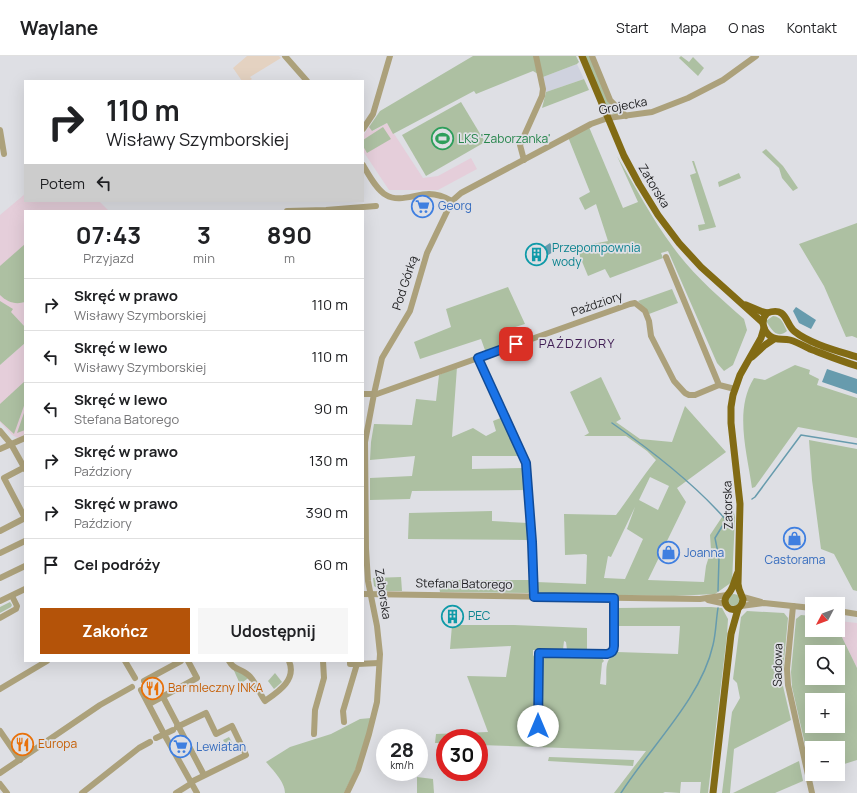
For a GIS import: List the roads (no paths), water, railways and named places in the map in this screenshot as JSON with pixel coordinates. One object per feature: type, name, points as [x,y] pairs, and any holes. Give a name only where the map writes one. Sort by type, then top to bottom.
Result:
[{"type":"main road","name":"Zatorska","points":[[582,56],[636,180],[664,224],[701,267],[742,303],[763,325],[761,338],[740,375],[731,407],[731,423],[740,504],[740,548],[738,572],[741,595]]},
{"type":"main road","name":"Zatorska","points":[[742,303],[768,313]]},
{"type":"main road","points":[[857,357],[814,342],[799,334],[791,327],[788,320],[777,311],[768,313],[763,318],[763,325],[768,335],[774,339],[784,339],[857,366]]},
{"type":"main road","points":[[784,339],[790,332],[791,327]]},
{"type":"main road","name":"Zatorska","points":[[749,359],[774,339]]},
{"type":"main road","name":"Zatorska","points":[[728,593],[738,572]]},
{"type":"main road","points":[[713,793],[731,634],[730,617],[725,600],[728,593],[735,591],[741,595],[743,602],[731,634]]},
{"type":"main road","points":[[727,605],[733,609],[740,608]]},
{"type":"street","points":[[285,56],[306,80]]},
{"type":"street","points":[[364,128],[373,114],[390,56]]},
{"type":"street","points":[[524,160],[520,145],[542,96],[543,89],[536,56]]},
{"type":"street","points":[[592,56],[610,100],[626,116]]},
{"type":"street","name":"Grojecka","points":[[452,201],[461,193],[577,131],[608,118],[652,112],[688,98],[723,80],[756,56]]},
{"type":"street","points":[[0,130],[4,154]]},
{"type":"street","points":[[364,166],[379,189],[386,195],[398,199],[429,194],[443,196],[452,201]]},
{"type":"street","name":"Pod Górką","points":[[374,394],[382,358],[410,311],[426,253],[452,201]]},
{"type":"street","points":[[326,210],[376,206]]},
{"type":"street","points":[[666,257],[719,385],[735,389]]},
{"type":"street","name":"Paździory","points":[[364,394],[374,394],[635,303],[645,310],[649,321],[651,336],[674,381],[685,393],[695,395],[719,385]]},
{"type":"street","points":[[478,358],[526,463],[532,542],[534,597]]},
{"type":"street","name":"Zaborska","points":[[347,793],[358,770],[377,702],[380,654],[366,549],[364,497],[365,442],[374,394]]},
{"type":"street","points":[[0,431],[11,444],[24,466]]},
{"type":"street","points":[[0,449],[8,444],[24,438]]},
{"type":"street","points":[[24,468],[4,478],[24,516]]},
{"type":"street","points":[[0,531],[24,519]]},
{"type":"street","points":[[0,553],[24,541]]},
{"type":"street","points":[[0,578],[24,566]]},
{"type":"street","points":[[0,602],[24,590]]},
{"type":"street","name":"Stefana Batorego","points":[[700,599],[728,593]]},
{"type":"street","name":"Stefana Batorego","points":[[364,594],[700,599],[727,605]]},
{"type":"street","points":[[741,595],[764,603],[805,607]]},
{"type":"street","points":[[0,618],[16,609],[12,596]]},
{"type":"street","points":[[540,738],[535,716],[536,653],[611,653],[614,646],[614,598]]},
{"type":"street","points":[[740,608],[764,603]]},
{"type":"street","name":"Sadowa","points":[[793,606],[787,669],[788,685],[812,793]]},
{"type":"street","points":[[845,612],[857,614]]},
{"type":"street","points":[[0,689],[45,662]]},
{"type":"street","points":[[127,662],[135,678]]},
{"type":"street","points":[[144,682],[179,662]]},
{"type":"street","points":[[148,704],[197,678],[189,662]]},
{"type":"street","points":[[229,662],[234,668],[247,674],[264,701],[285,686],[291,672],[289,662]]},
{"type":"street","points":[[314,734],[315,710],[324,678],[323,662]]},
{"type":"street","points":[[350,662],[350,664],[379,663]]},
{"type":"street","points":[[344,722],[343,711],[357,664]]},
{"type":"street","points":[[135,678],[139,678],[144,682]]},
{"type":"street","points":[[132,687],[132,683],[135,678]]},
{"type":"street","points":[[132,687],[137,691],[141,690],[145,686],[144,682]]},
{"type":"street","points":[[0,773],[100,705],[132,687]]},
{"type":"street","points":[[141,690],[198,793]]},
{"type":"street","points":[[163,697],[176,728],[204,776]]},
{"type":"street","points":[[156,738],[206,713],[216,734],[232,726],[246,755],[191,782],[176,793]]},
{"type":"street","points":[[0,731],[20,760]]},
{"type":"street","points":[[82,793],[139,748],[150,742]]},
{"type":"street","points":[[0,784],[7,793]]},
{"type":"water","points":[[550,243],[555,251],[548,255],[544,247]]},
{"type":"water","points":[[796,307],[816,320],[811,329],[799,323],[793,311]]},
{"type":"water","points":[[827,369],[857,379],[857,394],[822,382]]},
{"type":"waterway","points":[[612,423],[672,468],[714,506],[726,520]]},
{"type":"waterway","points":[[752,499],[801,435],[857,444]]},
{"type":"waterway","points":[[718,591],[719,558],[715,538],[729,515],[733,512]]},
{"type":"waterway","points":[[621,793],[673,722],[698,684],[707,665],[713,645],[718,608]]},
{"type":"place","name":"LKS 'Zaborzanka'","points":[[443,139]]},
{"type":"place","name":"Georg","points":[[422,206]]},
{"type":"place","name":"Przepompownia wody","points":[[537,255]]},
{"type":"place","name":"Castorama","points":[[795,539]]},
{"type":"place","name":"Joanna","points":[[669,553]]},
{"type":"place","name":"PEC","points":[[452,616]]},
{"type":"place","name":"Bar mleczny INKA","points":[[153,688]]},
{"type":"place","name":"Europa","points":[[23,744]]},
{"type":"place","name":"Lewiatan","points":[[181,747]]},
{"type":"district","name":"PAŹDZIORY","points":[[577,343]]}]
